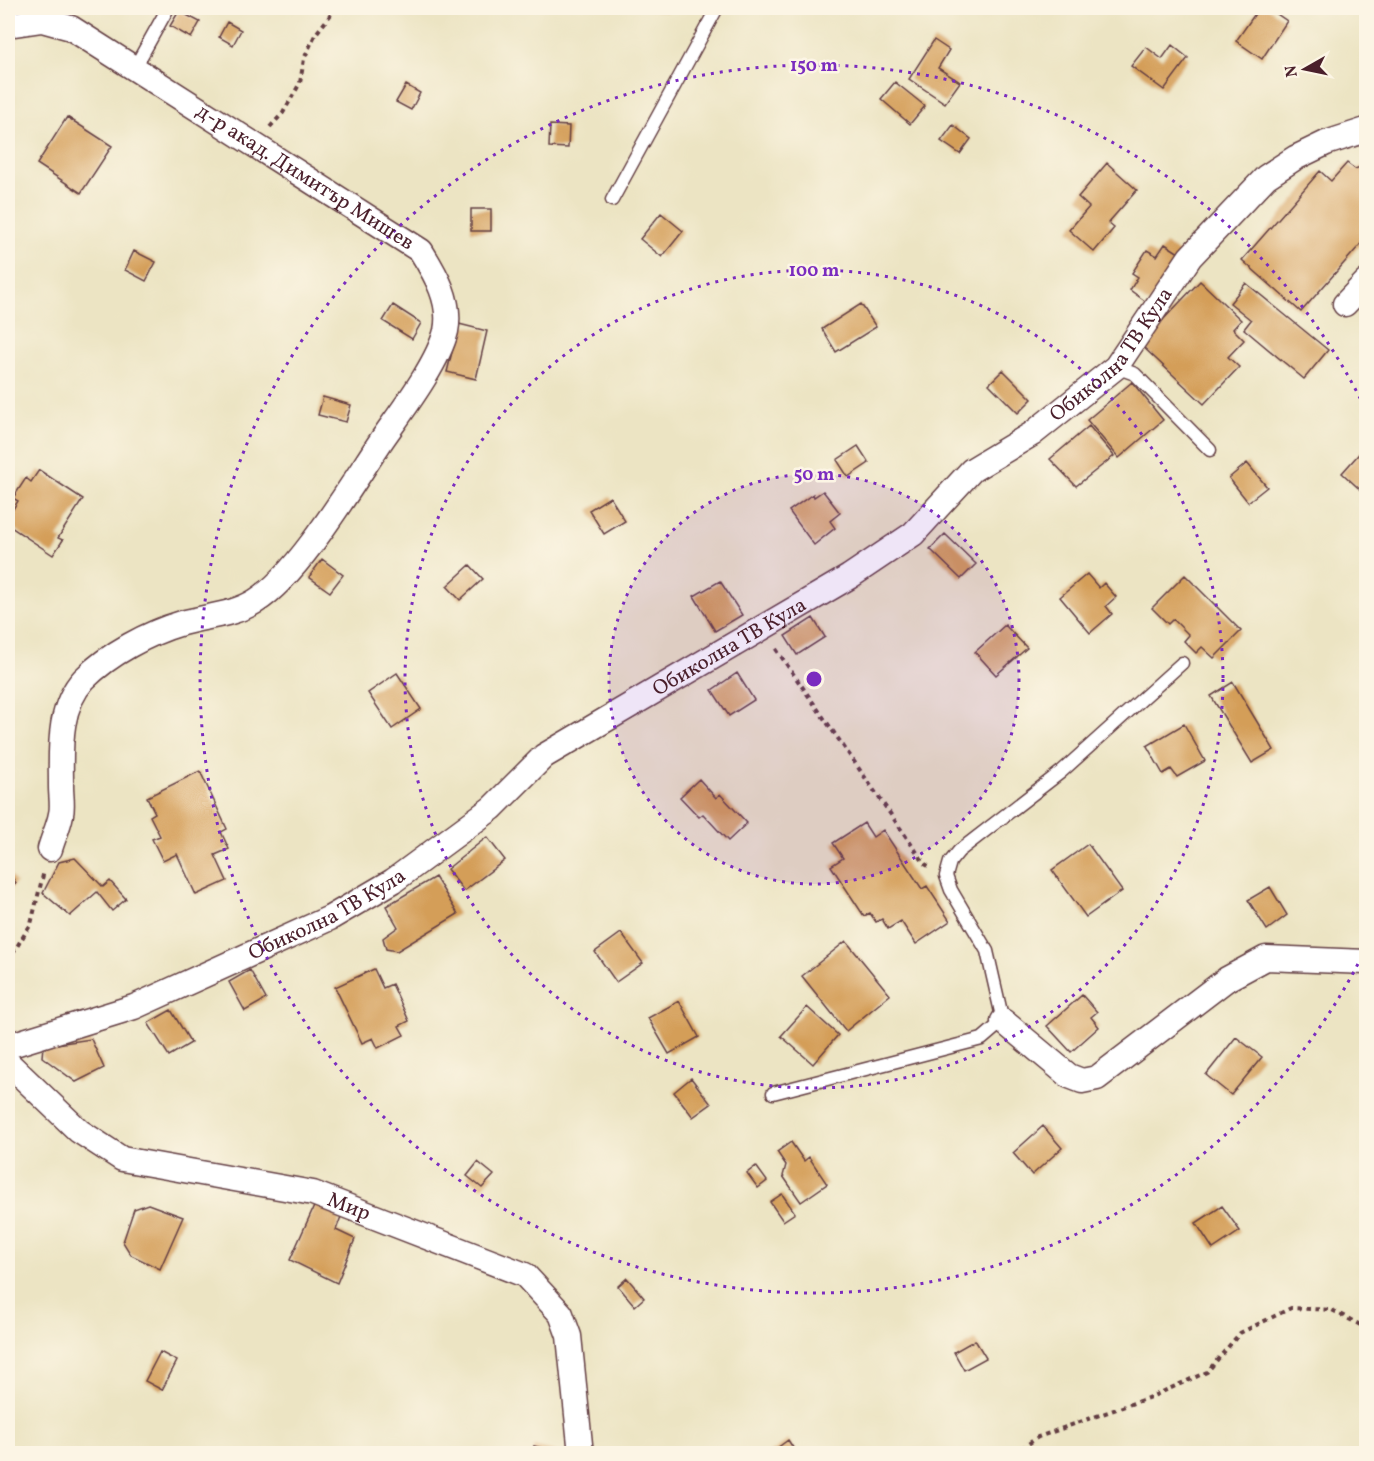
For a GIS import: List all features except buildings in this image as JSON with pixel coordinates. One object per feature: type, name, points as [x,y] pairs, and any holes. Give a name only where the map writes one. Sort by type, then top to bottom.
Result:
[{"type":"street","name":"д-р акад. Димитър Мишев","points":[[8,25],[42,20],[71,28],[421,251],[440,282],[446,306],[446,332],[425,376],[337,506],[282,578],[256,601],[229,612],[181,624],[146,638],[110,658],[84,680],[68,704],[63,726],[62,813],[50,849]]},
{"type":"street","name":"Обиколна ТВ Кула","points":[[8,1046],[134,1007],[330,918],[393,880],[492,808],[544,756],[849,577],[913,534],[972,470],[1032,434],[1116,367],[1190,257],[1266,177],[1295,158],[1326,143],[1366,130]]},
{"type":"street","points":[[1345,304],[1366,282]]},
{"type":"street","points":[[1003,1022],[1069,1076],[1082,1081],[1097,1078],[1227,979],[1266,958],[1366,962]]},
{"type":"street","name":"Мир","points":[[8,1063],[79,1131],[122,1159],[313,1193],[525,1275],[561,1314],[569,1336],[581,1454]]},
{"type":"lane","points":[[134,69],[168,8]]},
{"type":"lane","points":[[612,200],[717,8]]},
{"type":"lane","points":[[1116,367],[1135,374],[1210,450]]},
{"type":"lane","points":[[773,1093],[982,1039],[1003,1022],[987,951],[951,890],[946,876],[950,862],[959,851],[1062,772],[1182,663]]},
{"type":"path","points":[[253,145],[283,113],[300,83],[304,59],[315,35],[336,8]]},
{"type":"path","points":[[762,628],[925,864],[946,876]]},
{"type":"path","points":[[8,961],[31,924],[50,849]]},
{"type":"path","points":[[1014,1454],[1038,1437],[1153,1396],[1207,1372],[1240,1333],[1291,1308],[1332,1310],[1366,1328]]}]
